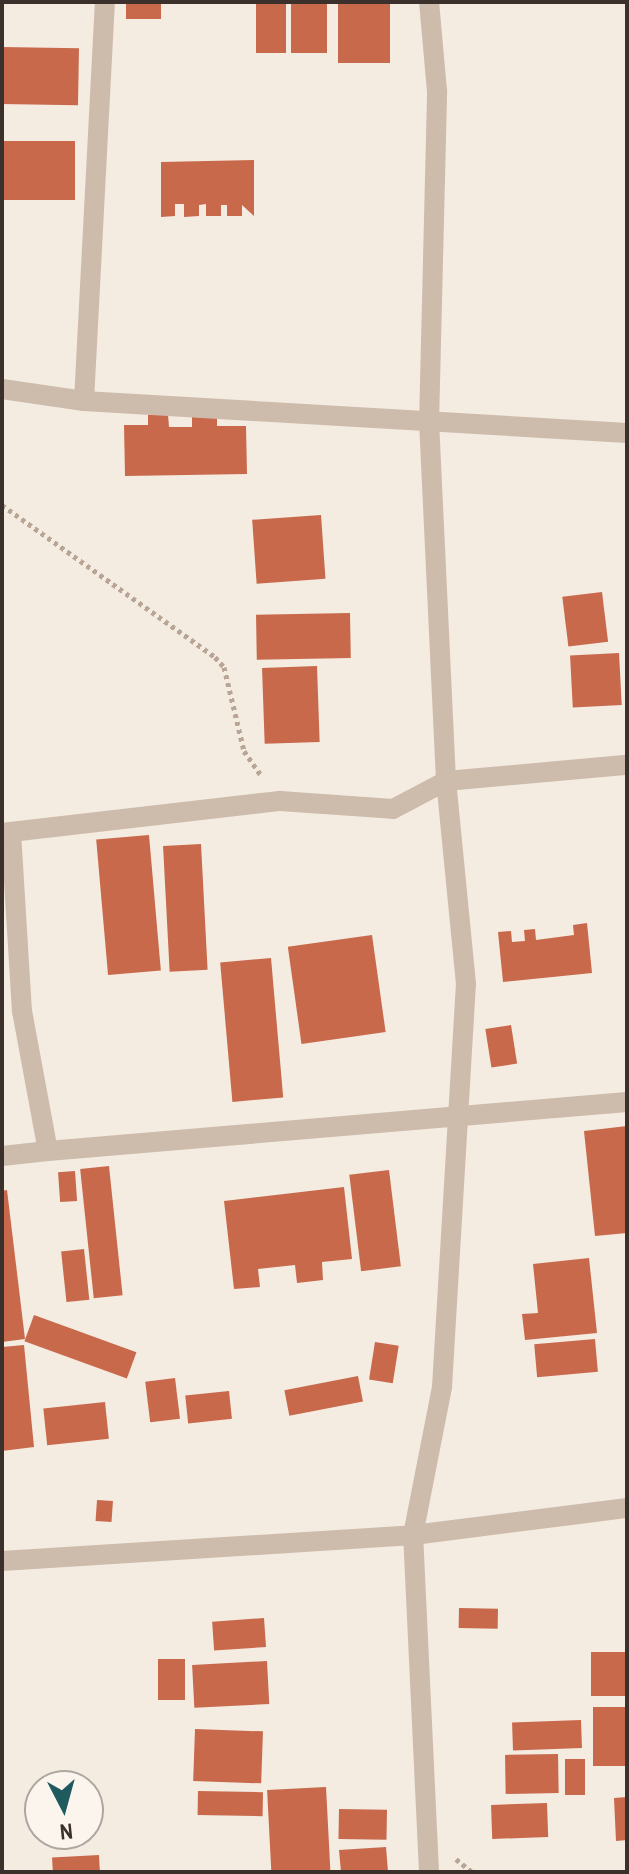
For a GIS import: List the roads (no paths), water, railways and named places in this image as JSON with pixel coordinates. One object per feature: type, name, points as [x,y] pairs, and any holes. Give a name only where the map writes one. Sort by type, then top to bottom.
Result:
[{"type":"street","points":[[84,401],[105,2]]},
{"type":"street","points":[[429,2],[437,91],[429,424],[446,781],[466,984],[463,1115],[442,1387],[413,1535],[429,1872]]},
{"type":"street","points":[[2,389],[84,401],[429,424],[627,433]]},
{"type":"street","points":[[48,1151],[22,1011],[6,832],[280,801],[393,809],[446,781],[627,765]]},
{"type":"street","points":[[2,1156],[627,1102]]},
{"type":"street","points":[[2,1561],[413,1535],[627,1508]]}]
